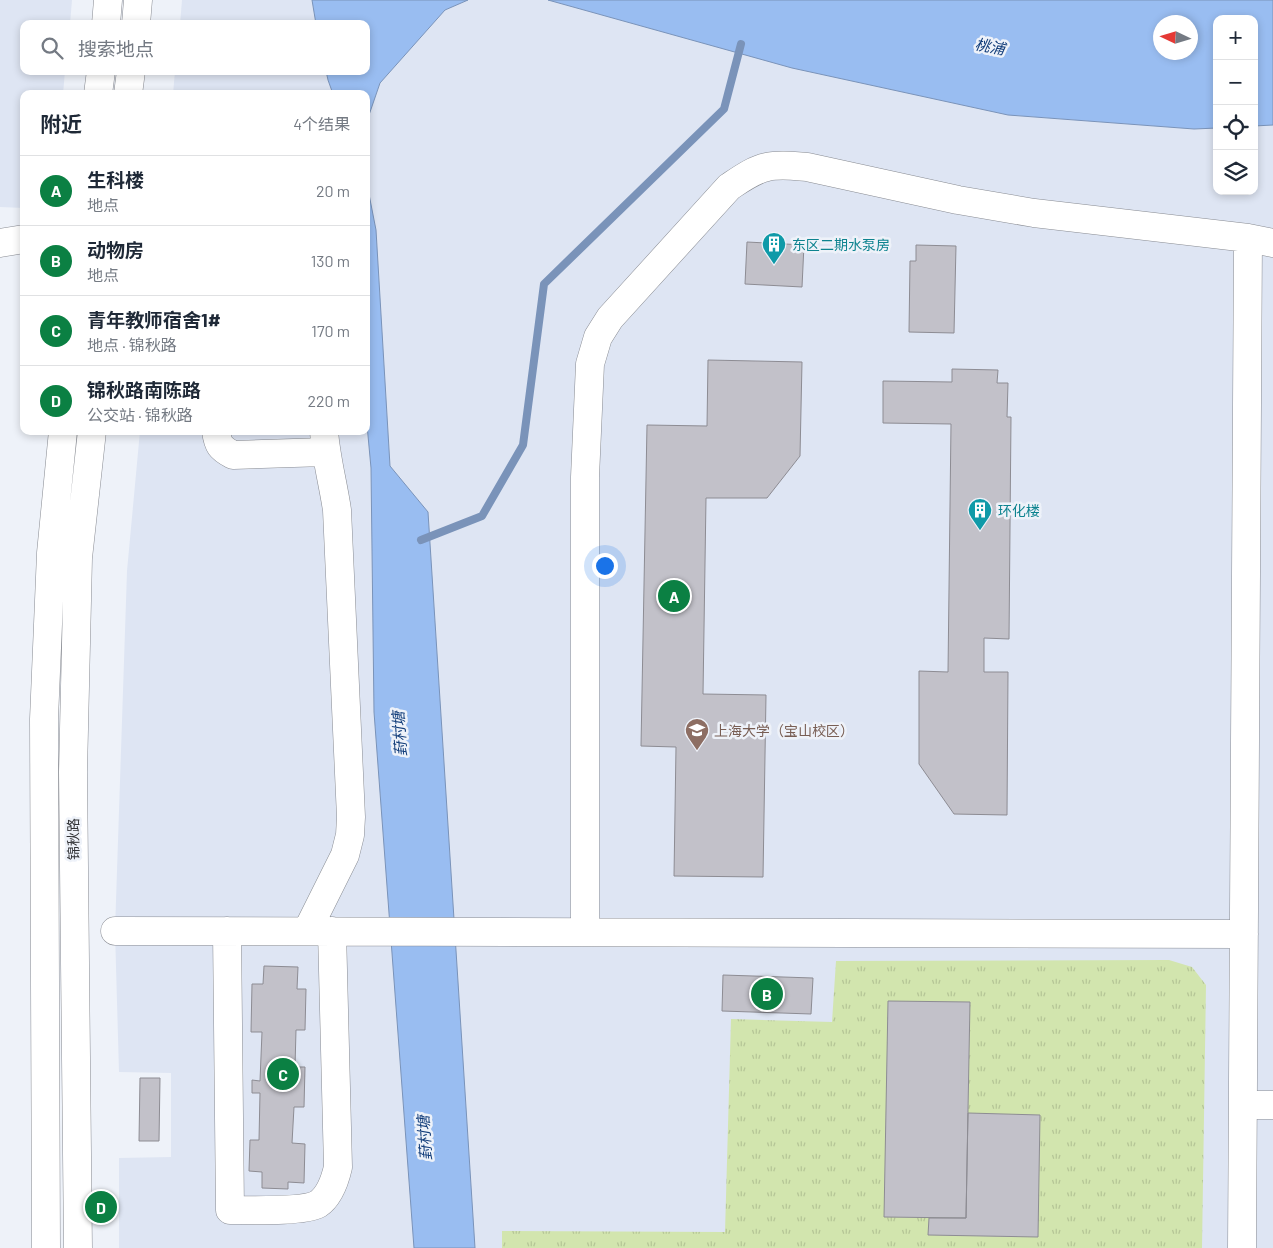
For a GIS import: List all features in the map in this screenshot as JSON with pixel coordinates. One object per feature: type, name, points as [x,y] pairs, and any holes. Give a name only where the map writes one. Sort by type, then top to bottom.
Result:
[{"type":"street","points":[[106,20],[108,0]]},
{"type":"street","points":[[136,20],[138,0]]},
{"type":"street","points":[[99,90],[100,75]]},
{"type":"street","points":[[128,90],[130,75]]},
{"type":"street","points":[[585,932],[585,477],[590,364],[598,337],[610,318],[729,187],[748,174],[767,167],[787,165],[807,167],[958,200],[1034,213],[1260,240],[1244,934],[1242,1248]]},
{"type":"street","points":[[0,243],[20,240]]},
{"type":"street","name":"锦秋路","points":[[46,1248],[44,719],[51,553],[63,435]]},
{"type":"street","name":"锦秋路","points":[[78,1248],[72,772],[78,558],[92,435]]},
{"type":"street","points":[[217,435],[218,443],[224,450],[233,455],[325,442],[337,510],[351,817],[350,835],[344,855],[331,931],[338,1167],[335,1181],[328,1194],[318,1203],[305,1208],[230,1210],[227,931]]},
{"type":"street","points":[[115,930],[1244,934]]},
{"type":"street","points":[[1243,1105],[1273,1105]]},
{"type":"shaded area","points":[[0,0],[72,0],[70,20],[20,20],[20,75],[65,75],[63,90],[20,90],[20,208],[0,207]]},
{"type":"shaded area","points":[[182,0],[312,0],[315,20],[180,20]]},
{"type":"shaded area","name":"上海大学（宝山校区）","points":[[468,0],[548,0],[792,68],[1008,115],[1194,129],[1213,128],[1213,195],[1258,195],[1258,126],[1273,125],[1273,1248],[119,1248],[119,1158],[171,1157],[171,1073],[119,1072],[115,931],[127,571],[140,435],[370,435],[370,112],[380,83],[445,10]]},
{"type":"shaded area","points":[[175,75],[327,75],[332,90],[173,90]]},
{"type":"green space","points":[[1169,960],[1192,967],[1206,985],[1202,1248],[502,1248],[502,1231],[725,1232],[731,1019],[832,1022],[836,961]]},
{"type":"water","points":[[312,0],[468,0],[445,10],[380,83],[370,112],[370,90],[332,90],[327,75],[370,75],[370,20],[315,20]]},
{"type":"water","name":"桃浦","points":[[548,0],[1273,0],[1273,125],[1258,126],[1258,15],[1213,15],[1213,128],[1194,129],[1008,115],[792,68]]},
{"type":"water","name":"葑村塘","points":[[370,199],[376,230],[390,466],[428,512],[475,1248],[414,1248],[374,712],[371,468],[368,435],[370,435]]},
{"type":"building","name":"东区二期水泵房","points":[[747,242],[804,245],[802,287],[745,284]]},
{"type":"building","points":[[916,245],[956,246],[954,333],[909,332],[910,261],[916,261]]},
{"type":"building","points":[[708,360],[802,362],[800,456],[767,498],[706,498],[703,694],[766,695],[763,877],[674,876],[676,747],[641,746],[647,425],[707,426]]},
{"type":"building","name":"环化楼","points":[[952,369],[998,370],[997,383],[1008,383],[1007,417],[1011,417],[1009,639],[984,638],[984,672],[1008,672],[1007,815],[954,814],[919,764],[919,671],[948,672],[951,424],[883,423],[883,381],[952,382]]},
{"type":"building","points":[[264,966],[298,967],[297,989],[306,989],[305,1030],[296,1030],[295,1067],[305,1067],[304,1107],[294,1107],[292,1143],[305,1144],[304,1183],[288,1182],[288,1189],[262,1188],[262,1172],[249,1171],[250,1140],[259,1140],[260,1093],[252,1093],[252,1080],[260,1081],[262,1032],[251,1032],[252,984],[263,984]]},
{"type":"building","points":[[723,975],[813,978],[811,1014],[722,1011]]},
{"type":"building","points":[[888,1001],[970,1002],[966,1218],[884,1217]]},
{"type":"building","points":[[140,1078],[160,1078],[159,1141],[139,1141]]},
{"type":"building","points":[[968,1113],[1040,1115],[1038,1237],[928,1235],[929,1218],[966,1218]]},
{"type":"waterway","points":[[421,540],[482,516],[523,445],[544,284],[724,109],[741,44]]},
{"type":"place","name":"东区二期水泵房","points":[[774,265]]},
{"type":"place","name":"环化楼","points":[[980,531]]},
{"type":"place","name":"生科楼","points":[[674,596]]},
{"type":"place","name":"上海大学（宝山校区）","points":[[697,751]]},
{"type":"place","name":"动物房","points":[[767,994]]},
{"type":"place","name":"青年教师宿舍1#","points":[[283,1074]]},
{"type":"place","name":"锦秋路南陈路","points":[[101,1207]]}]
